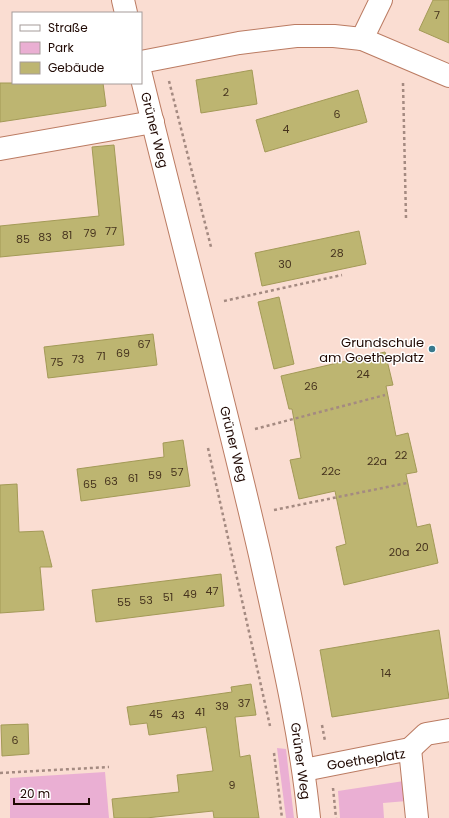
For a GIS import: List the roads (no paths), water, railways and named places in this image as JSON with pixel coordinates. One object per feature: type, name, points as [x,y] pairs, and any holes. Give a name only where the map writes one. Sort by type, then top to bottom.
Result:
[{"type":"street","points":[[123,0],[126,12]]},
{"type":"street","points":[[362,39],[381,0]]},
{"type":"street","points":[[142,62],[240,43],[296,36],[334,36],[362,39],[449,76]]},
{"type":"street","name":"Grüner Weg","points":[[142,79],[246,492],[273,612],[304,770],[308,818]]},
{"type":"street","points":[[0,149],[153,122]]},
{"type":"street","points":[[410,749],[426,734],[449,730]]},
{"type":"street","name":"Goetheplatz","points":[[304,770],[410,749],[417,818]]},
{"type":"place","name":"Grundschule am Goetheplatz","points":[[432,349]]}]
